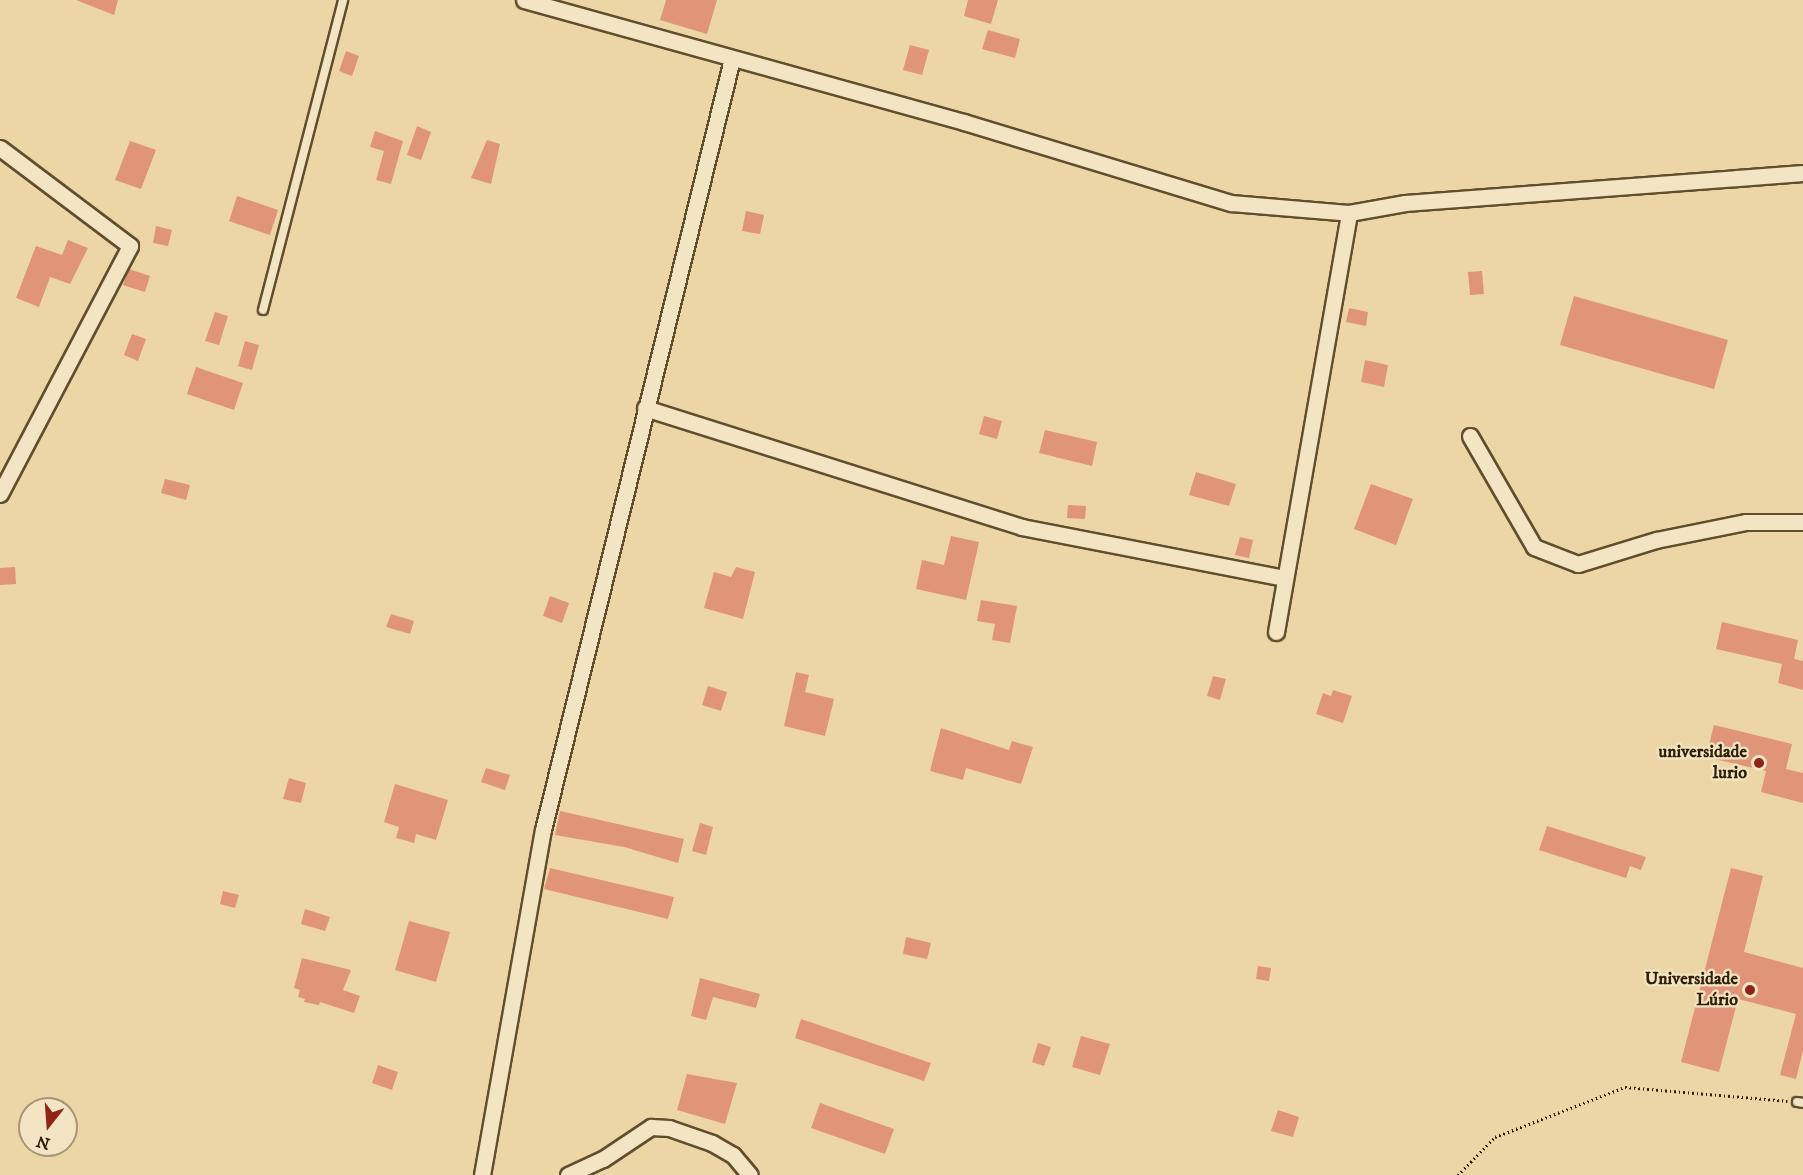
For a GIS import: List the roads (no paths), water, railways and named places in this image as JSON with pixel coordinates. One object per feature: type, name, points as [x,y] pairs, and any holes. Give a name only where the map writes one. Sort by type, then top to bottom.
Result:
[{"type":"street","points":[[524,0],[964,122],[1231,203],[1349,213],[1405,203],[1803,173]]},
{"type":"street","points":[[482,1175],[543,830],[732,59]]},
{"type":"street","points":[[0,148],[130,246],[0,494]]},
{"type":"street","points":[[1276,632],[1349,213]]},
{"type":"street","points":[[645,408],[1022,527],[1284,578]]},
{"type":"street","points":[[1470,436],[1534,547],[1578,564],[1656,540],[1746,522],[1803,522]]},
{"type":"street","points":[[568,1175],[603,1159],[651,1127],[669,1128],[712,1143],[733,1155],[750,1175]]},
{"type":"lane","points":[[263,310],[343,0]]},
{"type":"place","name":"universidade lurio","points":[[1759,763]]},
{"type":"place","name":"Universidade Lúrio","points":[[1750,990]]}]
